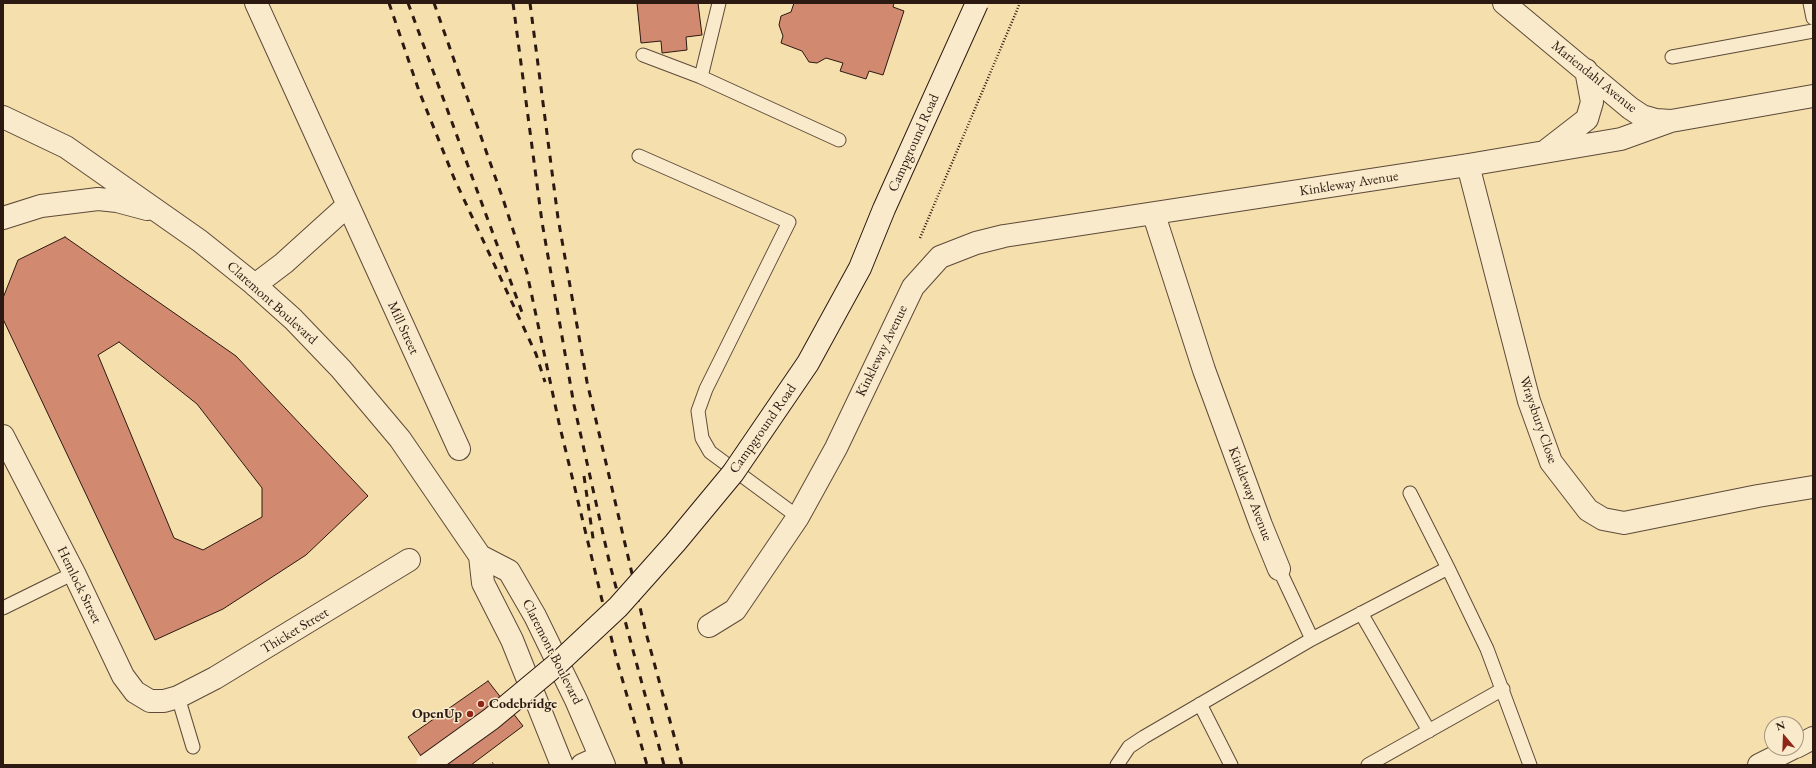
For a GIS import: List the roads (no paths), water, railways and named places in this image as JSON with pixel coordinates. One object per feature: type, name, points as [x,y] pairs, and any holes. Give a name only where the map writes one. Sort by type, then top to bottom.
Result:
[{"type":"street","name":"Mill Street","points":[[256,3],[347,206],[459,449]]},
{"type":"street","name":"Campground Road","points":[[427,765],[497,714],[556,665],[618,607],[675,543],[733,473],[808,363],[860,268],[884,209],[977,3]]},
{"type":"street","name":"Mariendahl Avenue","points":[[1504,3],[1630,108],[1642,116],[1656,120],[1671,121],[1813,96]]},
{"type":"street","name":"Kinkleway Avenue","points":[[1545,152],[1587,119],[1592,102],[1586,70]]},
{"type":"street","name":"Claremont Boulevard","points":[[3,117],[66,147],[165,215],[255,285],[293,319],[341,369],[400,439],[480,556],[483,583],[512,640],[562,765]]},
{"type":"street","name":"Kinkleway Avenue","points":[[709,626],[735,610],[798,516],[836,448],[913,287],[940,257],[976,243],[1004,236],[1154,215],[1621,139],[1671,121]]},
{"type":"street","name":"Wraysbury Close","points":[[1468,165],[1529,401],[1550,462],[1588,510],[1603,519],[1624,523],[1758,496],[1813,487]]},
{"type":"street","points":[[3,218],[47,205],[98,199],[117,201],[165,215]]},
{"type":"street","points":[[255,285],[284,263],[347,206]]},
{"type":"street","name":"Kinkleway Avenue","points":[[1154,215],[1204,370],[1261,525],[1279,569]]},
{"type":"street","name":"Hemlock Street","points":[[3,436],[74,573],[123,676],[135,692],[150,701],[164,701],[178,697]]},
{"type":"street","name":"Claremont Boulevard","points":[[480,556],[509,571],[535,616],[576,700],[595,762]]},
{"type":"street","name":"Thicket Street","points":[[178,697],[258,653],[409,560]]},
{"type":"street","points":[[1759,765],[1777,756]]},
{"type":"lane","points":[[701,77],[718,3]]},
{"type":"lane","points":[[1810,3],[1813,18]]},
{"type":"lane","points":[[1672,57],[1813,31]]},
{"type":"lane","points":[[643,55],[701,77],[839,140]]},
{"type":"lane","points":[[638,156],[789,222],[706,389],[698,411],[702,438],[710,452],[798,516]]},
{"type":"lane","points":[[1410,494],[1487,649],[1530,765]]},
{"type":"lane","points":[[1117,765],[1129,746],[1312,639],[1448,568]]},
{"type":"lane","points":[[1279,569],[1312,639]]},
{"type":"lane","points":[[3,608],[74,573]]},
{"type":"lane","points":[[1361,613],[1429,731]]},
{"type":"lane","points":[[1368,765],[1503,689]]},
{"type":"lane","points":[[178,697],[193,747]]},
{"type":"lane","points":[[1200,704],[1231,765]]},
{"type":"railway","points":[[389,3],[419,91],[454,178],[536,354],[545,382]]},
{"type":"railway","points":[[408,3],[523,315]]},
{"type":"railway","points":[[434,3],[504,202],[527,273],[559,423],[603,604],[617,661],[647,765]]},
{"type":"railway","points":[[513,3],[542,222],[574,405],[610,565],[664,765]]},
{"type":"railway","points":[[530,3],[558,218],[587,382],[646,633],[682,765]]},
{"type":"railway","points":[[584,476],[594,545]]},
{"type":"place","name":"Codebridge","points":[[481,704]]},
{"type":"place","name":"OpenUp","points":[[470,714]]}]
